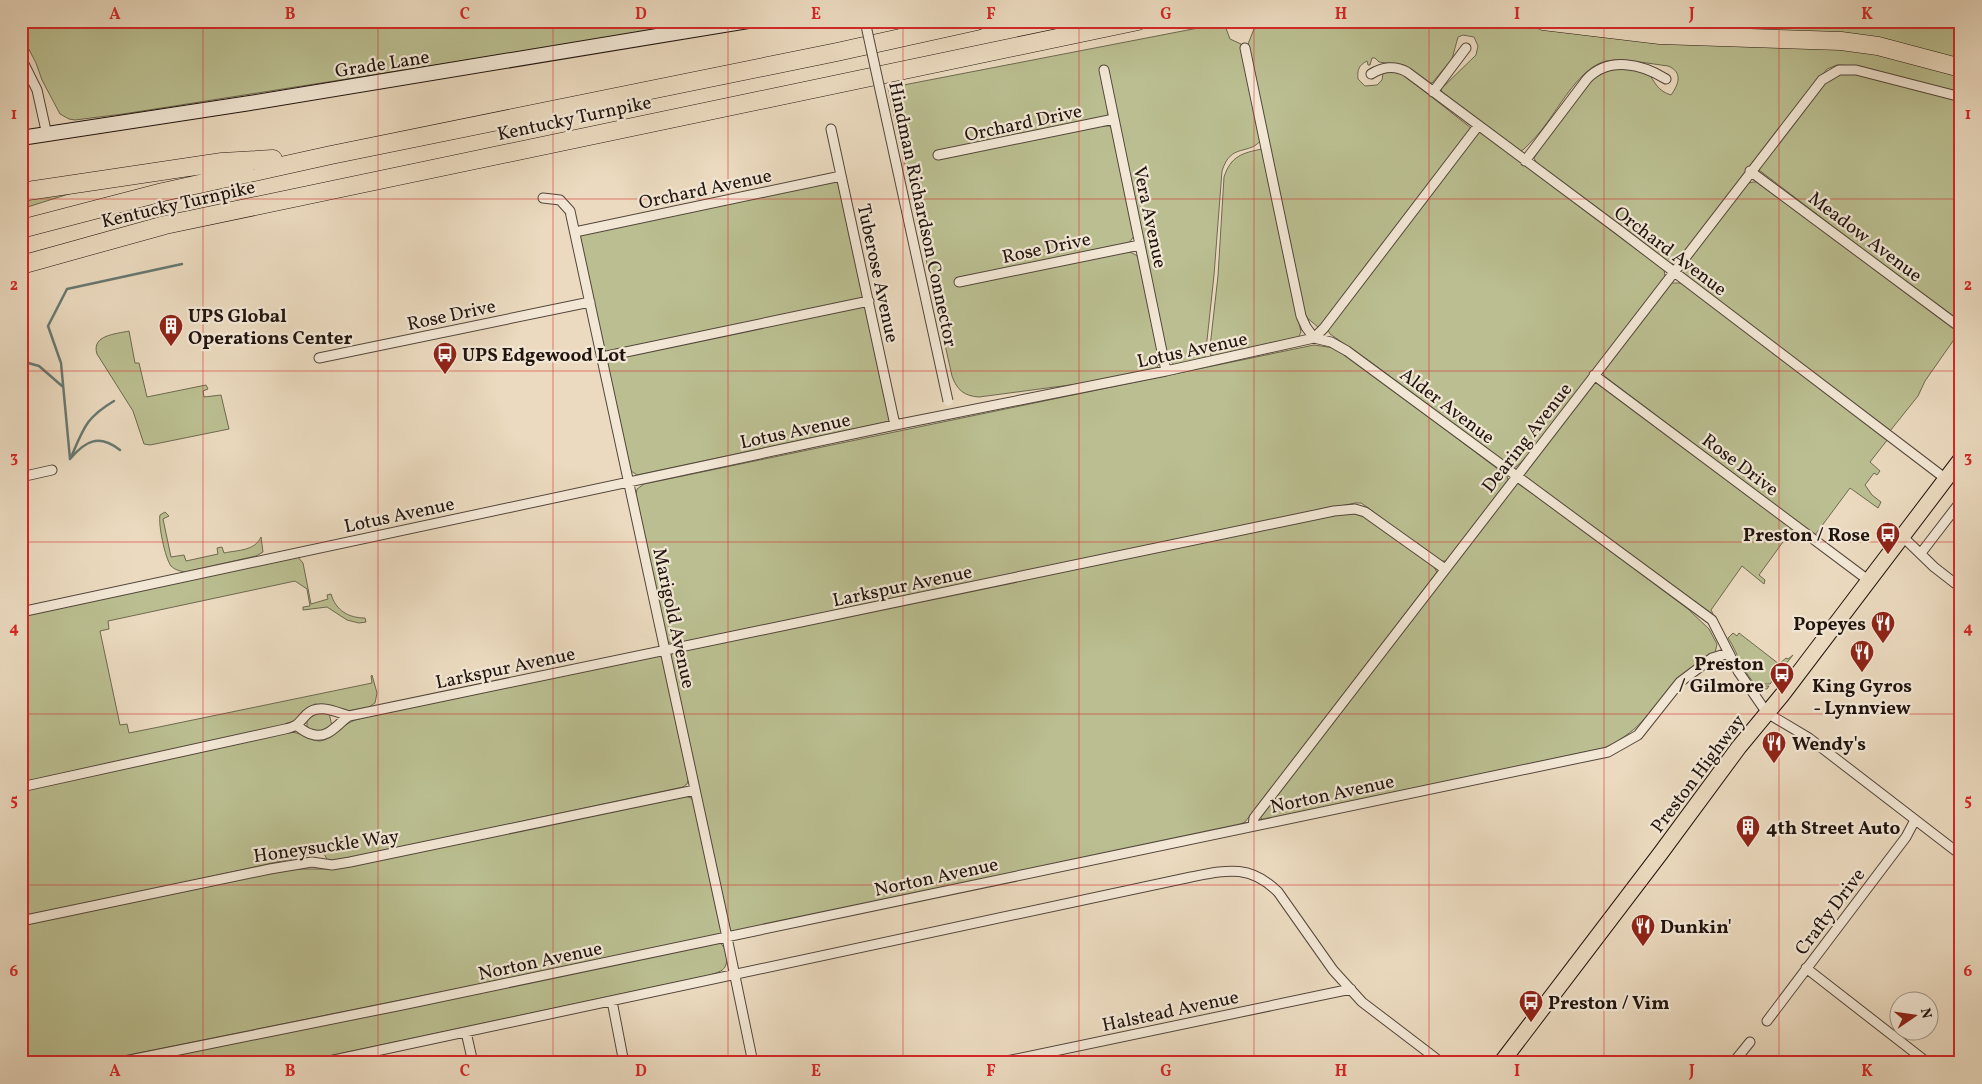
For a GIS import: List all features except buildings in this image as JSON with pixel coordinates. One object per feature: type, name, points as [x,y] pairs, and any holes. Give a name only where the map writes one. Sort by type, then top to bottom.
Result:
[{"type":"highway","points":[[21,229],[144,197],[331,155],[829,54],[977,21]]},
{"type":"highway","name":"Kentucky Turnpike","points":[[21,266],[164,225],[1138,21]]},
{"type":"highway","points":[[1543,21],[1660,35],[1840,41],[1878,46],[1961,68]]},
{"type":"highway","points":[[21,192],[222,162],[331,155]]},
{"type":"main road","name":"Grade Lane","points":[[21,138],[250,103],[714,24],[748,21]]},
{"type":"main road","name":"Preston Highway","points":[[1501,1063],[1739,747],[1768,713],[1961,459]]},
{"type":"street","name":"Hindman Richardson Connector","points":[[865,21],[951,414]]},
{"type":"street","points":[[1245,48],[1302,316],[1306,327],[1314,338],[1324,328],[1478,126]]},
{"type":"street","points":[[1432,92],[1466,48]]},
{"type":"street","points":[[21,58],[39,97],[47,135]]},
{"type":"street","points":[[1525,160],[1587,79],[1599,69],[1609,65],[1627,64],[1658,74],[1666,79]]},
{"type":"street","name":"Orchard Avenue","points":[[1371,74],[1384,68],[1400,68],[1946,478]]},
{"type":"street","name":"Dearing Avenue","points":[[1253,826],[1254,818],[1817,85],[1833,72],[1844,69],[1856,70],[1961,97]]},
{"type":"street","name":"Vera Avenue","points":[[1104,70],[1166,371]]},
{"type":"street","name":"Orchard Drive","points":[[938,156],[1114,120]]},
{"type":"street","name":"Tuberose Avenue","points":[[831,129],[895,425]]},
{"type":"street","name":"Meadow Avenue","points":[[1750,171],[1961,328]]},
{"type":"street","name":"Orchard Avenue","points":[[575,232],[842,176]]},
{"type":"street","name":"Marigold Avenue","points":[[543,198],[560,200],[570,211],[630,482],[752,1063]]},
{"type":"street","name":"Rose Drive","points":[[959,282],[1140,245]]},
{"type":"street","points":[[602,357],[869,301]]},
{"type":"street","name":"Rose Drive","points":[[319,358],[590,302]]},
{"type":"street","name":"Lotus Avenue","points":[[21,612],[895,425],[1166,371],[1314,338]]},
{"type":"street","name":"Alder Avenue","points":[[1314,338],[1332,342],[1348,351],[1712,620],[1738,671],[1768,713]]},
{"type":"street","name":"Rose Drive","points":[[1594,375],[1868,580]]},
{"type":"street","points":[[21,477],[52,470]]},
{"type":"street","points":[[1922,553],[1961,501]]},
{"type":"street","name":"Larkspur Avenue","points":[[297,726],[309,734],[323,735],[329,733],[349,716],[1325,513],[1355,509],[1373,517],[1445,569]]},
{"type":"street","points":[[1902,536],[1922,553],[1934,567],[1961,588]]},
{"type":"street","name":"Norton Avenue","points":[[115,1063],[402,1006],[1608,752],[1638,735],[1680,682],[1712,658],[1728,653]]},
{"type":"street","name":"Larkspur Avenue","points":[[21,787],[297,726],[308,713],[320,709],[349,716]]},
{"type":"street","points":[[1768,713],[1809,738],[1961,855]]},
{"type":"street","name":"Honeysuckle Way","points":[[21,922],[270,869],[312,862],[332,865],[350,862],[695,790]]},
{"type":"street","name":"Crafty Drive","points":[[1767,1021],[1906,837],[1915,820]]},
{"type":"street","points":[[320,1063],[1226,870],[1246,872],[1263,878],[1272,885],[1333,970],[1362,1002],[1442,1063]]},
{"type":"street","points":[[1806,968],[1928,1063]]},
{"type":"street","name":"Halstead Avenue","points":[[997,1063],[1350,989]]},
{"type":"street","points":[[612,1001],[624,1063]]},
{"type":"street","points":[[466,1032],[472,1063]]},
{"type":"street","points":[[1733,1063],[1750,1042]]},
{"type":"green space","points":[[21,21],[685,21],[674,27],[647,32],[75,120],[60,114],[21,34]]},
{"type":"green space","points":[[1261,21],[1486,21],[1573,32],[1857,50],[1961,72],[1961,94],[1858,66],[1837,65],[1827,69],[1689,247],[1672,264],[1537,164],[1534,158],[1566,110],[1595,76],[1603,71],[1615,68],[1648,72],[1660,89],[1671,95],[1678,83],[1678,75],[1673,69],[1668,66],[1620,60],[1606,61],[1597,65],[1580,78],[1544,127],[1523,150],[1518,151],[1441,91],[1476,55],[1478,46],[1474,37],[1463,35],[1458,37],[1452,59],[1432,83],[1427,82],[1403,65],[1379,62],[1372,58],[1370,65],[1368,65],[1367,61],[1358,70],[1358,79],[1365,86],[1377,85],[1382,80],[1383,73],[1388,71],[1399,72],[1471,128],[1319,328],[1305,316],[1266,145],[1248,44],[1254,29],[1261,24]]},
{"type":"green space","points":[[1577,21],[1961,21],[1961,61]]},
{"type":"green space","points":[[1224,23],[1230,39],[1241,44],[1261,140],[1251,148],[1230,156],[1222,171],[1205,359],[1175,365],[1168,360],[1107,67],[1108,114],[1094,126],[1110,126],[1112,130],[1134,236],[1129,243],[1128,251],[1136,255],[1140,260],[1160,359],[1158,366],[1155,369],[1085,383],[979,397],[965,394],[956,385],[952,376],[888,88]]},
{"type":"green space","points":[[1849,72],[1961,99],[1961,324],[1759,170],[1813,95],[1831,76]]},
{"type":"green space","points":[[1479,130],[1664,269],[1665,277],[1525,459],[1516,467],[1512,467],[1330,334],[1328,330]]},
{"type":"green space","points":[[1262,149],[1301,332],[1298,338],[1211,357],[1210,347],[1218,276],[1224,177],[1230,164],[1238,157]]},
{"type":"green space","points":[[832,180],[840,184],[864,295],[863,298],[609,352],[604,351],[580,237],[583,233]]},
{"type":"green space","points":[[1758,182],[1960,331],[1925,381],[1918,396],[1890,431],[1695,285],[1679,270],[1745,184]]},
{"type":"green space","points":[[72,193],[21,209],[21,200]]},
{"type":"green space","points":[[1671,283],[1685,285],[1888,439],[1870,462],[1880,471],[1877,475],[1874,473],[1865,485],[1872,495],[1881,502],[1878,508],[1850,488],[1815,535],[1604,376],[1603,371]]},
{"type":"green space","points":[[867,306],[891,421],[637,475],[631,471],[607,363],[611,358]]},
{"type":"green space","points":[[129,331],[135,363],[139,363],[147,397],[206,385],[208,389],[203,391],[204,397],[221,395],[229,429],[150,445],[144,444],[133,411],[97,354],[96,348],[101,339],[106,336]]},
{"type":"green space","points":[[1314,345],[1334,348],[1345,354],[1507,476],[1508,480],[1447,561],[1439,561],[1367,507],[1361,503],[1355,503],[673,644],[667,641],[636,495],[637,489],[644,484]]},
{"type":"green space","points":[[1600,383],[1797,532],[1794,540],[1788,535],[1759,575],[1765,580],[1764,584],[1742,566],[1711,610],[1714,616],[1526,478],[1524,474],[1592,384]]},
{"type":"green space","points":[[1517,483],[1688,609],[1709,629],[1717,644],[1715,653],[1680,677],[1646,717],[1629,733],[1604,748],[1263,820],[1260,817]]},
{"type":"green space","points":[[165,512],[169,516],[163,519],[171,557],[184,555],[186,561],[218,554],[217,548],[222,547],[224,553],[240,550],[255,545],[261,537],[263,552],[256,556],[185,572],[178,570],[171,566],[162,541],[160,515]]},
{"type":"green space","points":[[1348,512],[1369,518],[1434,567],[1437,572],[1245,822],[1236,826],[731,934],[670,658],[672,652]]},
{"type":"green space","points":[[297,556],[303,563],[311,604],[328,599],[327,595],[331,594],[340,609],[354,617],[365,618],[366,622],[359,623],[347,620],[327,607],[303,610],[303,607],[310,606],[307,589],[295,581],[108,621],[109,629],[100,631],[120,725],[127,724],[129,733],[372,683],[372,675],[377,693],[375,703],[369,707],[348,711],[315,704],[307,708],[299,719],[289,725],[21,783],[21,616]]},
{"type":"green space","points":[[1733,633],[1737,636],[1739,633],[1779,664],[1793,655],[1770,684],[1761,684],[1760,686],[1769,686],[1767,689],[1760,687],[1754,683],[1744,669],[1728,638]]},
{"type":"green space","points":[[659,656],[663,658],[689,777],[687,784],[683,787],[336,861],[328,861],[323,852],[21,918],[21,789],[290,732],[320,741],[349,723],[366,717]]},
{"type":"green space","points":[[315,713],[329,713],[332,726],[319,733],[307,728],[307,719]]},
{"type":"green space","points":[[685,796],[691,798],[695,804],[722,932],[718,936],[89,1063],[21,1063],[21,925],[287,869],[334,869]]},
{"type":"green space","points":[[720,943],[727,957],[726,964],[722,970],[710,975],[296,1063],[133,1063]]},
{"type":"waterway","points":[[120,450],[106,442],[93,441],[82,447],[70,459],[61,363],[48,326],[67,289],[182,264]]},
{"type":"waterway","points":[[21,361],[39,366],[62,386]]},
{"type":"waterway","points":[[72,455],[87,424],[98,412],[114,401]]},
{"type":"place","name":"UPS Global Operations Center","points":[[171,347]]},
{"type":"place","name":"UPS Edgewood Lot","points":[[445,375]]},
{"type":"place","name":"Preston / Rose","points":[[1888,555]]},
{"type":"place","name":"Popeyes","points":[[1883,644]]},
{"type":"place","name":"King Gyros - Lynnview","points":[[1862,673]]},
{"type":"place","name":"Preston / Gilmore","points":[[1782,695]]},
{"type":"place","name":"Wendy's","points":[[1774,764]]},
{"type":"place","name":"4th Street Auto","points":[[1748,848]]},
{"type":"place","name":"Dunkin'","points":[[1643,947]]},
{"type":"place","name":"Preston / Vim","points":[[1531,1023]]}]
